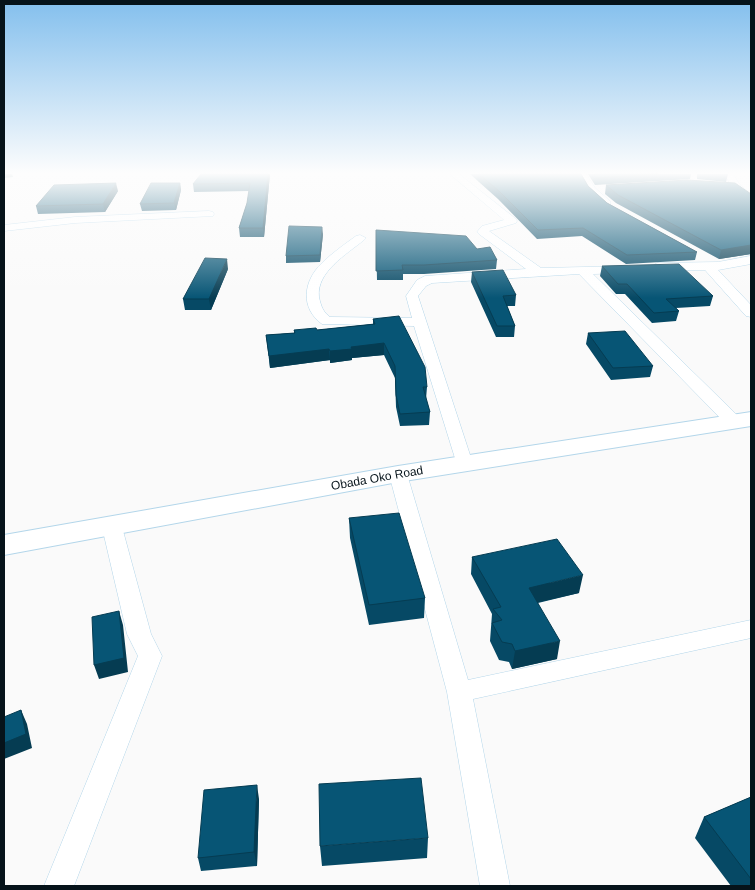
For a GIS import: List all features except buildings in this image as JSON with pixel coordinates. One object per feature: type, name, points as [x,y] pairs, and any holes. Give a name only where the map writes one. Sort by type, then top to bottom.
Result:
[{"type":"main road","name":"Obada Oko Road","points":[[4,545],[398,474],[743,420]]},
{"type":"street","points":[[4,228],[75,220],[175,216]]},
{"type":"street","points":[[505,216],[512,221],[486,228],[484,232],[538,272]]},
{"type":"street","points":[[360,238],[324,266],[312,288],[314,306],[320,316],[327,321],[418,322]]},
{"type":"street","points":[[694,253],[713,266],[751,313]]},
{"type":"street","points":[[464,464],[418,322],[412,296],[421,283],[429,279],[538,272],[713,266],[751,260]]},
{"type":"street","points":[[583,271],[743,420]]},
{"type":"street","points":[[398,474],[458,692],[495,886]]},
{"type":"street","points":[[59,886],[150,656],[139,634],[112,526]]},
{"type":"street","points":[[458,692],[751,629]]}]
